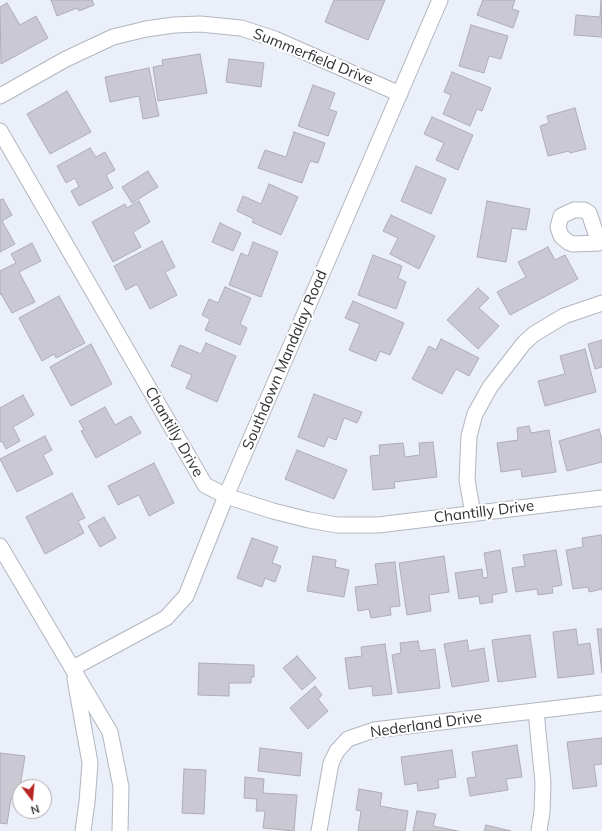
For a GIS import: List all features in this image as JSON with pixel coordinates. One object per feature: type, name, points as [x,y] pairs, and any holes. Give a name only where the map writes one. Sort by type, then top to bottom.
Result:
[{"type":"street","name":"Southdown Mandalay Road","points":[[73,668],[166,618],[186,596],[226,496],[440,0]]},
{"type":"street","name":"Summerfield Drive","points":[[0,96],[66,59],[113,37],[146,29],[174,25],[200,24],[241,28],[275,39],[400,94]]},
{"type":"street","name":"Chantilly Drive","points":[[0,131],[205,485],[226,496],[309,520],[337,524],[378,525],[602,498]]},
{"type":"street","points":[[473,514],[467,480],[469,436],[475,414],[490,387],[524,343],[534,334],[564,316],[602,303]]},
{"type":"street","points":[[0,546],[110,732],[121,787],[120,831]]},
{"type":"street","points":[[73,668],[90,763],[83,831]]},
{"type":"street","name":"Nederland Drive","points":[[319,831],[332,763],[337,751],[348,739],[374,730],[602,703]]},
{"type":"street","points":[[536,711],[543,783],[542,812],[539,831]]},
{"type":"building","points":[[51,0],[92,0],[94,5],[79,11],[77,8],[57,16]]},
{"type":"building","points":[[334,0],[385,0],[368,40],[325,22]]},
{"type":"building","points":[[483,0],[515,0],[512,9],[519,11],[513,28],[477,15]]},
{"type":"building","points":[[601,0],[602,37],[574,35],[576,15],[600,17]]},
{"type":"building","points":[[7,3],[20,25],[36,16],[48,38],[1,64],[0,7]]},
{"type":"building","points":[[471,25],[508,36],[501,59],[489,56],[484,73],[459,66]]},
{"type":"building","points":[[200,54],[207,93],[158,101],[153,67],[163,65],[162,60]]},
{"type":"building","points":[[229,59],[264,63],[261,87],[226,82]]},
{"type":"building","points":[[149,68],[159,116],[143,119],[139,96],[110,102],[105,77]]},
{"type":"building","points":[[452,72],[491,88],[482,111],[477,109],[470,126],[443,114],[451,95],[444,92]]},
{"type":"building","points":[[313,85],[335,93],[329,109],[337,112],[328,136],[298,126]]},
{"type":"building","points":[[67,91],[91,132],[50,154],[27,114]]},
{"type":"building","points":[[575,108],[586,149],[548,156],[540,126],[549,123],[547,116]]},
{"type":"building","points":[[432,117],[473,135],[458,170],[436,160],[444,143],[424,134]]},
{"type":"building","points":[[294,132],[325,143],[318,163],[310,161],[302,183],[258,168],[265,150],[286,157]]},
{"type":"building","points":[[90,148],[96,157],[105,152],[115,170],[106,175],[113,188],[79,206],[71,191],[79,187],[75,178],[66,183],[57,166]]},
{"type":"building","points":[[416,166],[446,179],[431,214],[401,201]]},
{"type":"building","points":[[148,171],[158,187],[132,203],[122,187]]},
{"type":"building","points":[[269,184],[298,197],[281,235],[252,222],[254,219],[237,211],[243,196],[261,204]]},
{"type":"building","points":[[3,199],[12,215],[2,221],[15,244],[0,252],[0,200]]},
{"type":"building","points":[[139,201],[150,222],[133,232],[141,247],[113,262],[92,222],[125,204],[127,208]]},
{"type":"building","points":[[487,201],[530,209],[526,230],[512,228],[506,262],[477,257]]},
{"type":"building","points":[[391,215],[435,236],[419,269],[390,254],[398,238],[383,231]]},
{"type":"building","points":[[220,223],[241,233],[233,251],[212,242]]},
{"type":"building","points":[[162,241],[175,267],[165,272],[177,295],[150,309],[137,284],[126,290],[114,266]]},
{"type":"building","points":[[253,242],[278,252],[261,297],[229,285],[241,253],[248,256]]},
{"type":"building","points":[[32,243],[41,261],[19,272],[35,302],[12,313],[1,294],[0,295],[0,271],[16,263],[11,254]]},
{"type":"building","points":[[548,247],[555,260],[565,255],[578,279],[510,315],[497,292],[526,277],[518,262]]},
{"type":"building","points":[[373,255],[402,266],[398,278],[406,282],[396,309],[358,295]]},
{"type":"building","points":[[225,287],[251,298],[240,324],[247,328],[240,345],[205,330],[210,319],[202,315],[209,299],[218,303]]},
{"type":"building","points":[[478,288],[489,298],[479,308],[499,326],[478,349],[447,320]]},
{"type":"building","points":[[59,296],[85,343],[56,358],[54,354],[42,361],[19,318]]},
{"type":"building","points":[[353,301],[404,323],[390,355],[380,351],[376,361],[349,350],[360,324],[345,318]]},
{"type":"building","points":[[441,339],[479,358],[469,376],[456,369],[442,394],[412,379],[429,346],[436,350]]},
{"type":"building","points":[[602,340],[602,367],[595,369],[588,344]]},
{"type":"building","points":[[206,343],[236,356],[217,402],[186,388],[192,375],[171,366],[180,345],[201,354]]},
{"type":"building","points":[[91,344],[112,384],[71,406],[50,367]]},
{"type":"building","points":[[585,349],[596,392],[545,406],[538,381],[565,374],[560,356]]},
{"type":"building","points":[[314,394],[362,412],[357,423],[344,418],[336,440],[328,437],[324,447],[298,437]]},
{"type":"building","points":[[23,395],[34,415],[13,427],[20,441],[6,449],[2,441],[0,442],[0,408]]},
{"type":"building","points":[[105,407],[115,425],[131,416],[141,433],[96,458],[81,431],[84,430],[79,421]]},
{"type":"building","points":[[529,426],[531,433],[549,430],[556,472],[522,477],[521,469],[501,472],[497,443],[518,440],[517,428]]},
{"type":"building","points":[[599,429],[602,440],[602,462],[567,471],[559,441]]},
{"type":"building","points":[[45,436],[52,450],[43,455],[53,474],[17,492],[0,459]]},
{"type":"building","points":[[433,442],[437,477],[394,482],[395,488],[373,490],[370,456],[380,455],[379,445],[403,443],[405,457],[420,455],[419,443]]},
{"type":"building","points":[[297,450],[347,470],[334,499],[285,479]]},
{"type":"building","points":[[154,463],[174,503],[149,516],[139,495],[118,505],[108,486]]},
{"type":"building","points":[[72,493],[85,518],[78,521],[84,533],[45,554],[26,517]]},
{"type":"building","points":[[104,517],[116,538],[100,547],[88,526]]},
{"type":"building","points":[[601,535],[602,589],[589,592],[588,587],[573,589],[566,550],[583,547],[582,538]]},
{"type":"building","points":[[252,538],[278,547],[272,563],[281,566],[275,582],[265,578],[262,587],[237,578]]},
{"type":"building","points":[[500,550],[507,592],[492,595],[493,602],[480,604],[479,596],[459,599],[455,573],[482,569],[483,578],[488,577],[484,553]]},
{"type":"building","points":[[556,550],[562,585],[552,587],[553,593],[538,595],[537,589],[516,592],[512,568],[525,566],[523,555]]},
{"type":"building","points":[[313,556],[336,560],[335,567],[349,570],[344,597],[307,591]]},
{"type":"building","points":[[444,556],[449,592],[429,595],[431,611],[407,615],[399,563]]},
{"type":"building","points":[[395,562],[400,606],[390,607],[391,615],[371,618],[369,609],[358,611],[355,587],[378,584],[375,564]]},
{"type":"building","points":[[576,629],[578,645],[590,643],[594,674],[558,678],[553,632]]},
{"type":"building","points":[[597,629],[602,629],[602,673]]},
{"type":"building","points":[[530,635],[536,677],[498,682],[492,640]]},
{"type":"building","points":[[467,640],[469,651],[484,648],[489,681],[452,687],[444,644]]},
{"type":"building","points":[[418,641],[420,651],[435,649],[440,688],[398,693],[392,655],[401,653],[400,643]]},
{"type":"building","points":[[385,644],[392,694],[373,696],[372,686],[349,689],[345,658],[362,656],[361,647]]},
{"type":"building","points":[[297,656],[316,678],[302,690],[283,668]]},
{"type":"building","points":[[199,663],[254,665],[254,677],[251,677],[251,683],[229,683],[229,696],[198,695]]},
{"type":"building","points":[[315,686],[322,695],[318,699],[328,711],[308,729],[290,708]]},
{"type":"building","points":[[602,738],[602,764],[594,765],[597,786],[573,789],[567,742]]},
{"type":"building","points":[[517,745],[522,777],[506,779],[508,790],[470,796],[467,778],[476,777],[472,752]]},
{"type":"building","points":[[260,748],[302,753],[300,776],[258,771]]},
{"type":"building","points":[[452,750],[456,777],[438,780],[439,788],[418,791],[417,783],[405,785],[401,757]]},
{"type":"building","points":[[0,753],[25,756],[21,779],[12,779],[12,798],[7,824],[0,823]]},
{"type":"building","points":[[184,769],[206,770],[204,814],[182,813]]},
{"type":"building","points":[[245,777],[264,779],[263,793],[297,795],[294,831],[263,828],[265,811],[256,811],[257,799],[244,798]]},
{"type":"building","points":[[359,789],[382,793],[380,806],[408,811],[405,831],[358,831],[361,811],[356,810]]},
{"type":"building","points":[[417,811],[436,814],[433,826],[458,831],[413,831]]},
{"type":"building","points":[[486,825],[511,831],[484,831]]}]
